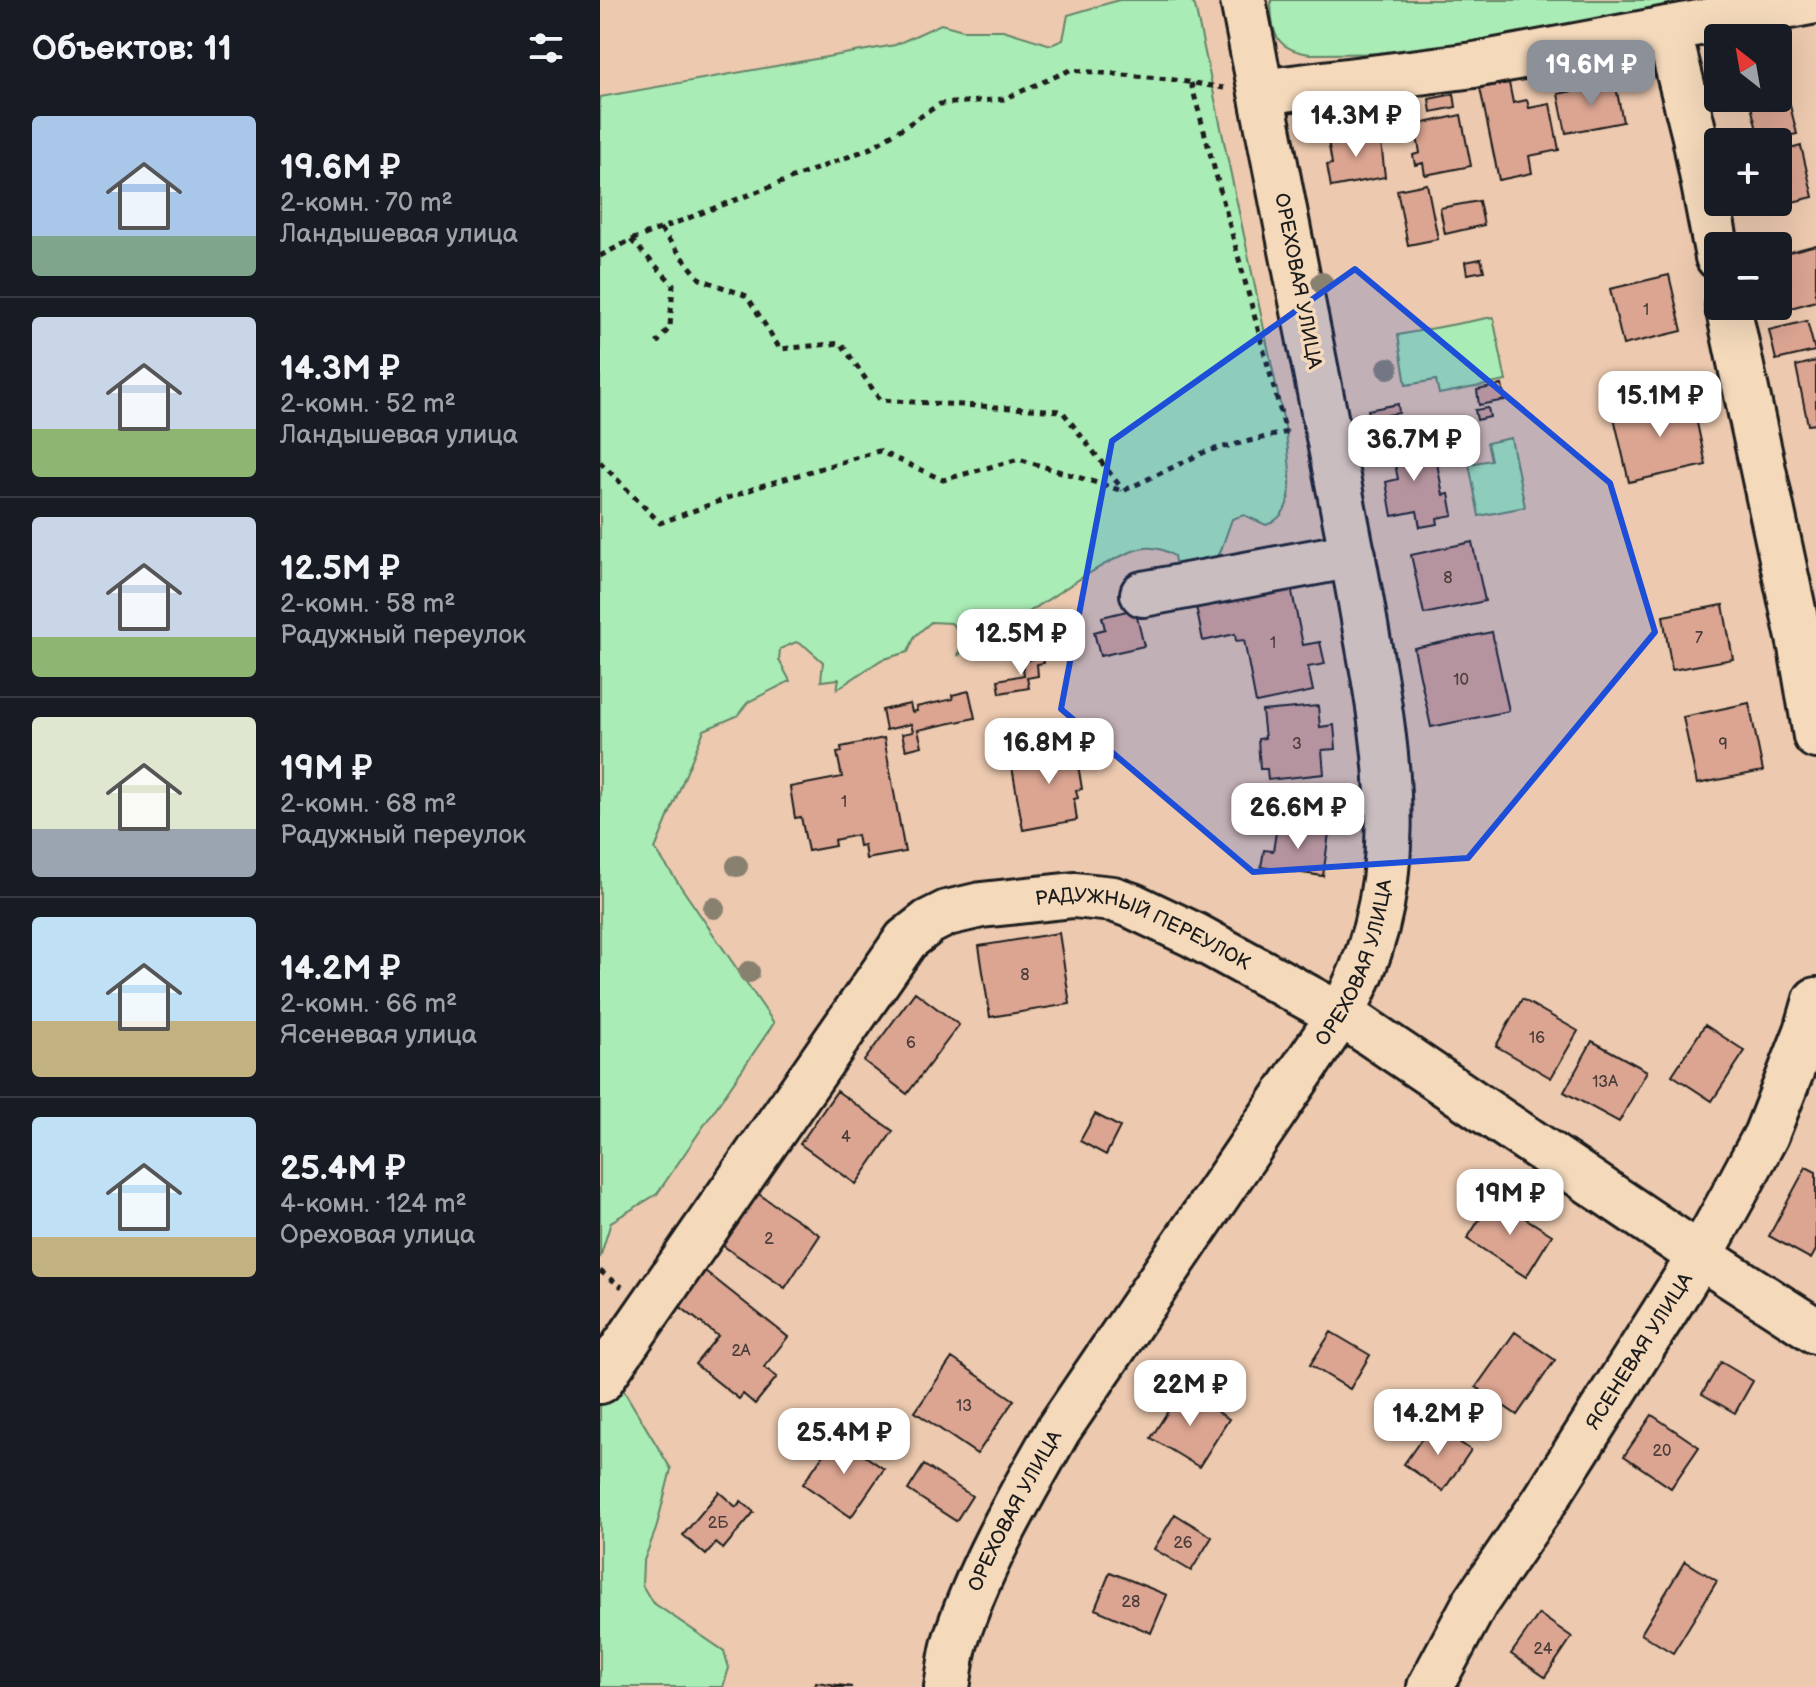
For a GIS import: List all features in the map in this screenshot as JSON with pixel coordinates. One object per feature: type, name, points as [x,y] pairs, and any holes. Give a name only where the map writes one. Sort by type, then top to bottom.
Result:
[{"type":"street","name":"ОРЕХОВАЯ УЛИЦА","points":[[947,1687],[955,1642],[972,1598],[1000,1536],[1058,1430],[1340,1015],[1366,966],[1385,878],[1389,823],[1382,721],[1353,555],[1243,0]]},
{"type":"street","points":[[1261,92],[1474,65],[1816,1]]},
{"type":"street","points":[[1668,29],[1695,137],[1713,232]]},
{"type":"street","points":[[1731,320],[1801,647],[1816,736]]},
{"type":"street","points":[[1143,594],[1353,555]]},
{"type":"street","name":"РАДУЖНЫЙ ПЕРЕУЛОК","points":[[600,1381],[906,940],[929,922],[963,908],[1056,896],[1113,899],[1194,935],[1340,1015],[1816,1331]]},
{"type":"street","name":"ЯСЕНЕВАЯ УЛИЦА","points":[[1430,1687],[1475,1603],[1544,1502],[1700,1256],[1766,1135],[1816,1000]]},
{"type":"path","points":[[600,256],[631,240],[871,148],[940,104],[1004,99],[1070,70],[1261,92]]},
{"type":"path","points":[[1191,83],[1286,432]]},
{"type":"path","points":[[660,229],[700,279],[747,296],[780,349],[841,343],[880,400],[1062,411],[1123,491]]},
{"type":"path","points":[[631,240],[673,284],[670,327],[657,343]]},
{"type":"path","points":[[600,462],[660,523],[761,486],[879,451],[943,480],[1019,459],[1123,491],[1207,451],[1296,431]]},
{"type":"highlighted area","points":[[1355,269],[1610,483],[1655,632],[1468,858],[1253,872],[1061,709],[1112,441]]},
{"type":"green space","points":[[1119,0],[1190,0],[1195,6],[1286,432],[1290,485],[1285,509],[1277,519],[1266,525],[1244,515],[1232,519],[1220,553],[1211,564],[1194,560],[1176,568],[1174,556],[1160,549],[1149,548],[1117,558],[1004,628],[975,641],[958,656],[963,635],[951,623],[931,622],[915,636],[908,652],[881,660],[837,689],[839,679],[821,681],[823,662],[796,642],[780,649],[779,660],[790,681],[748,702],[737,716],[704,730],[655,849],[774,1023],[657,1194],[611,1222],[600,1258],[600,97],[895,45],[941,24],[963,30],[1003,30],[1051,45],[1063,40],[1068,15]]},
{"type":"green space","points":[[1271,0],[1727,0],[1446,53],[1310,54],[1289,48],[1277,38],[1272,22]]},
{"type":"green space","points":[[1493,317],[1506,381],[1439,394],[1436,380],[1406,385],[1398,335]]},
{"type":"green space","points":[[1511,438],[1525,507],[1479,516],[1469,464],[1491,460],[1487,443]]},
{"type":"green space","points":[[600,1351],[671,1469],[656,1529],[643,1563],[642,1585],[652,1602],[724,1651],[729,1668],[723,1687],[600,1687]]},
{"type":"building","points":[[1629,58],[1631,74],[1612,77],[1610,62]]},
{"type":"building","points":[[1615,82],[1623,122],[1566,133],[1558,94]]},
{"type":"building","points":[[1509,83],[1513,103],[1527,100],[1529,108],[1550,104],[1559,150],[1529,156],[1532,173],[1499,180],[1480,88]]},
{"type":"building","points":[[1454,94],[1456,107],[1431,112],[1429,99]]},
{"type":"building","points":[[1752,112],[1792,112],[1797,134],[1792,135],[1792,128],[1756,128]]},
{"type":"building","points":[[1461,115],[1471,166],[1425,175],[1423,163],[1415,165],[1413,155],[1420,153],[1415,125]]},
{"type":"building","points":[[1375,131],[1378,142],[1381,142],[1385,177],[1331,187],[1327,165],[1332,164],[1328,140]]},
{"type":"building","points":[[1801,146],[1813,197],[1792,202],[1792,148]]},
{"type":"building","points":[[1427,184],[1438,239],[1408,245],[1397,190]]},
{"type":"building","points":[[1479,201],[1484,225],[1445,234],[1440,208]]},
{"type":"building","points":[[1816,245],[1816,301],[1792,308],[1792,251]]},
{"type":"building","points":[[1481,259],[1484,271],[1467,274],[1465,262]]},
{"type":"building","points":[[1669,275],[1682,331],[1623,345],[1610,289]]},
{"type":"building","points":[[1807,321],[1815,351],[1776,360],[1769,330]]},
{"type":"building","points":[[1816,361],[1816,424],[1808,425],[1796,366]]},
{"type":"building","points":[[1502,385],[1505,400],[1479,405],[1477,390]]},
{"type":"building","points":[[1691,395],[1706,465],[1629,482],[1613,413]]},
{"type":"building","points":[[1398,404],[1399,413],[1370,418],[1368,410]]},
{"type":"building","points":[[1488,408],[1490,417],[1477,420],[1475,410]]},
{"type":"building","points":[[1398,439],[1403,463],[1418,460],[1416,450],[1434,447],[1443,495],[1449,494],[1453,515],[1437,518],[1438,524],[1420,527],[1417,511],[1392,516],[1386,482],[1398,479],[1394,459],[1371,463],[1367,445]]},
{"type":"building","points":[[1472,542],[1485,601],[1424,614],[1411,555]]},
{"type":"building","points":[[1291,587],[1303,645],[1320,642],[1325,664],[1308,667],[1313,691],[1256,703],[1244,640],[1236,641],[1235,634],[1203,641],[1196,606]]},
{"type":"building","points":[[1723,605],[1733,659],[1672,670],[1663,616]]},
{"type":"building","points":[[1135,609],[1144,646],[1100,656],[1094,632],[1105,629],[1102,617]]},
{"type":"building","points":[[1492,632],[1509,711],[1431,727],[1414,648]]},
{"type":"building","points":[[1043,656],[1044,663],[1037,664],[1038,676],[1027,678],[1029,688],[1000,693],[998,680],[1024,675],[1022,662]]},
{"type":"building","points":[[969,691],[975,718],[918,730],[922,746],[906,750],[902,734],[913,732],[911,724],[886,730],[882,710],[910,704],[912,712],[917,711],[916,707],[953,699],[952,695]]},
{"type":"building","points":[[1749,703],[1763,771],[1697,784],[1683,717]]},
{"type":"building","points":[[1318,706],[1320,727],[1334,725],[1336,749],[1322,750],[1324,774],[1268,780],[1267,769],[1260,769],[1258,739],[1265,738],[1262,711]]},
{"type":"building","points":[[1073,734],[1082,789],[1076,790],[1078,798],[1074,799],[1077,820],[1023,830],[1012,767],[1049,760],[1045,738]]},
{"type":"building","points":[[884,738],[905,852],[866,859],[864,845],[859,846],[857,835],[834,840],[835,846],[808,851],[801,817],[795,818],[790,787],[842,777],[837,753],[842,752],[841,747]]},
{"type":"building","points":[[1277,826],[1329,833],[1323,876],[1261,867],[1264,850],[1273,851]]},
{"type":"building","points":[[1059,933],[1070,1004],[990,1017],[979,946]]},
{"type":"building","points":[[915,992],[959,1025],[907,1094],[864,1061]]},
{"type":"building","points":[[1522,999],[1578,1031],[1551,1078],[1496,1046]]},
{"type":"building","points":[[1705,1025],[1745,1051],[1712,1101],[1672,1075]]},
{"type":"building","points":[[1592,1041],[1647,1071],[1619,1122],[1564,1092]]},
{"type":"building","points":[[837,1091],[893,1131],[856,1184],[800,1144]]},
{"type":"building","points":[[1095,1114],[1120,1127],[1106,1155],[1080,1141]]},
{"type":"building","points":[[1806,1167],[1816,1172],[1816,1250],[1811,1259],[1769,1236]]},
{"type":"building","points":[[754,1191],[820,1235],[785,1288],[719,1243]]},
{"type":"building","points":[[1493,1198],[1552,1235],[1526,1277],[1467,1239]]},
{"type":"building","points":[[705,1271],[788,1337],[764,1367],[777,1377],[755,1404],[743,1394],[739,1399],[695,1364],[718,1336],[678,1305]]},
{"type":"building","points":[[1331,1332],[1370,1355],[1350,1389],[1310,1365]]},
{"type":"building","points":[[1515,1332],[1555,1360],[1517,1415],[1476,1387]]},
{"type":"building","points":[[952,1358],[1014,1400],[977,1454],[915,1412]]},
{"type":"building","points":[[1721,1362],[1753,1381],[1735,1413],[1702,1394]]},
{"type":"building","points":[[1182,1389],[1229,1419],[1199,1467],[1151,1438]]},
{"type":"building","points":[[1652,1415],[1699,1447],[1671,1488],[1624,1456]]},
{"type":"building","points":[[1432,1424],[1471,1450],[1443,1491],[1404,1464]]},
{"type":"building","points":[[836,1436],[884,1469],[851,1517],[803,1484]]},
{"type":"building","points":[[924,1465],[972,1496],[956,1521],[908,1490]]},
{"type":"building","points":[[719,1492],[736,1507],[741,1501],[754,1512],[723,1549],[716,1543],[706,1555],[683,1535]]},
{"type":"building","points":[[1175,1514],[1212,1537],[1191,1571],[1154,1549]]},
{"type":"building","points":[[1685,1561],[1717,1581],[1673,1653],[1641,1634]]},
{"type":"building","points":[[1110,1572],[1167,1595],[1151,1633],[1095,1609]]},
{"type":"building","points":[[1539,1614],[1572,1637],[1545,1677],[1511,1654]]},
{"type":"building","points":[[816,1682],[852,1687],[815,1687]]}]
